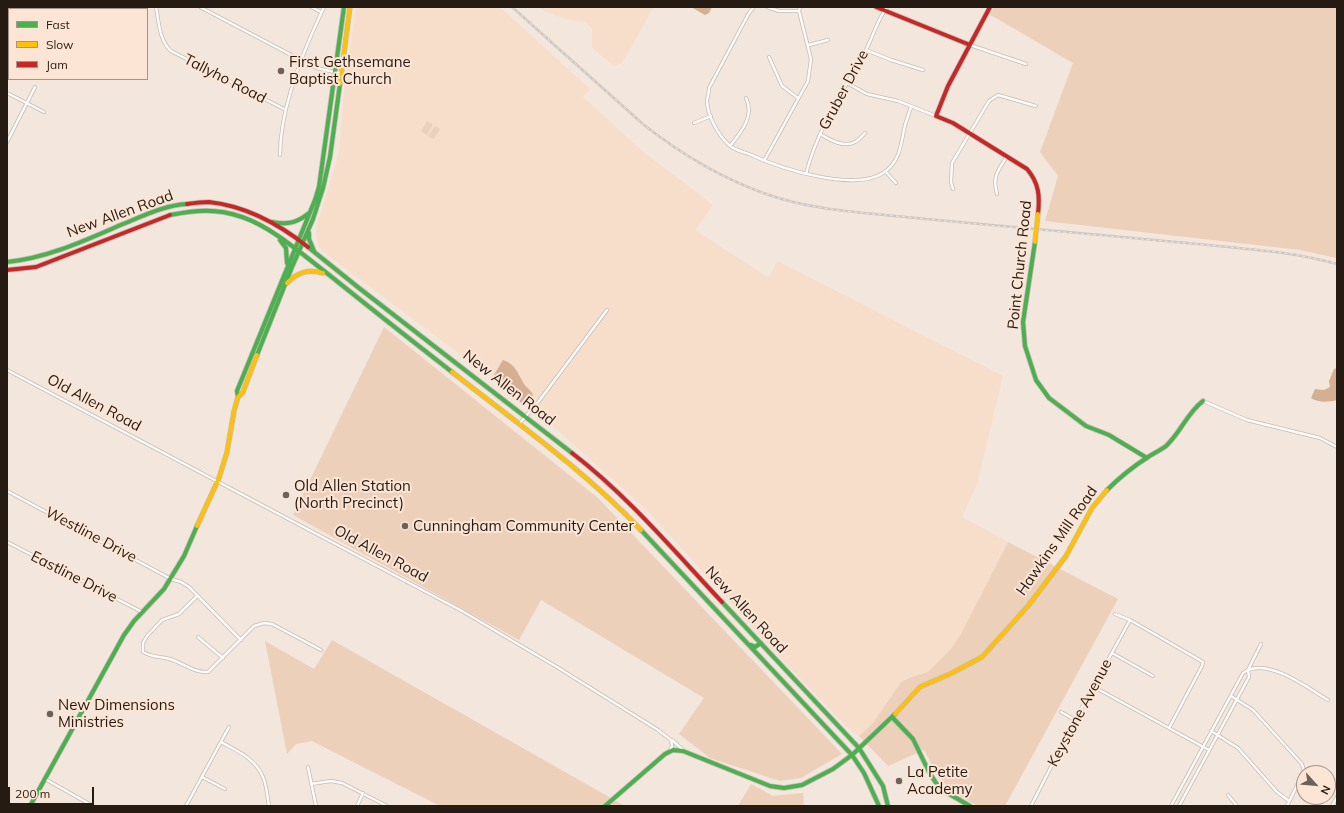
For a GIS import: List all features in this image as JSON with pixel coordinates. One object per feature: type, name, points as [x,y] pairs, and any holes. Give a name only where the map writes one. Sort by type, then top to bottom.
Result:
[{"type":"main road","points":[[30,806],[117,646],[128,629],[164,589],[171,579],[184,556],[218,482],[227,452],[230,430],[238,397],[237,391],[319,187],[344,7]]},
{"type":"main road","points":[[238,397],[243,392],[285,285],[309,230],[323,188],[330,157],[350,7]]},
{"type":"main road","points":[[876,7],[885,9],[970,45]]},
{"type":"main road","points":[[936,116],[948,86],[990,7]]},
{"type":"main road","name":"Point Church Road","points":[[936,116],[953,123],[1027,168],[1036,180],[1040,197],[1023,322],[1025,346],[1036,380],[1049,398],[1086,426],[1108,435],[1147,458]]},
{"type":"main road","name":"New Allen Road","points":[[7,262],[44,256],[142,217],[184,204],[215,203],[229,205],[243,209],[269,221],[298,240],[526,417],[593,470],[637,511],[858,748],[883,786],[888,806]]},
{"type":"main road","name":"New Allen Road","points":[[7,270],[36,267],[158,219],[180,213],[200,210],[223,212],[243,217],[263,226],[294,248],[586,478],[620,508],[852,755],[864,773],[879,806]]},
{"type":"main road","points":[[269,221],[280,224],[291,224],[303,218],[310,212]]},
{"type":"main road","points":[[309,230],[309,240],[316,254]]},
{"type":"main road","points":[[275,234],[286,248],[287,265]]},
{"type":"main road","points":[[285,285],[294,276],[307,271],[324,273]]},
{"type":"main road","name":"Hawkins Mill Road","points":[[670,751],[683,751],[770,786],[784,788],[802,785],[833,768],[852,755],[892,717],[920,687],[967,666],[982,657],[1028,606],[1066,556],[1092,508],[1103,494],[1115,482],[1147,458],[1166,447],[1177,435],[1195,407],[1202,401]]},
{"type":"main road","points":[[743,639],[753,647],[757,647],[761,643]]},
{"type":"main road","points":[[892,717],[913,739],[928,772],[936,783],[944,791],[970,806]]},
{"type":"main road","points":[[605,806],[670,751]]},
{"type":"street","name":"Tallyho Road","points":[[156,7],[162,40],[171,52],[286,110]]},
{"type":"street","points":[[200,7],[316,68],[340,73]]},
{"type":"street","points":[[311,7],[321,12]]},
{"type":"street","points":[[280,154],[280,140],[286,110],[301,60],[324,7]]},
{"type":"street","points":[[754,7],[749,13],[710,88],[707,100],[711,116],[717,130],[730,146],[764,161],[806,174],[828,178],[859,180],[871,178],[886,172],[901,149],[905,124],[911,107]]},
{"type":"street","points":[[767,7],[779,11],[799,11]]},
{"type":"street","points":[[764,161],[808,81],[811,59],[809,45],[799,11],[800,7]]},
{"type":"street","name":"Gruber Drive","points":[[806,174],[811,154],[820,134],[866,50],[885,9]]},
{"type":"street","points":[[809,45],[828,40]]},
{"type":"street","points":[[970,45],[1026,64]]},
{"type":"street","points":[[866,50],[923,70]]},
{"type":"street","points":[[769,57],[782,86],[798,98]]},
{"type":"street","name":"Point Church Road","points":[[847,83],[867,94],[898,101],[936,116]]},
{"type":"street","points":[[7,142],[35,87]]},
{"type":"street","points":[[7,93],[44,112]]},
{"type":"street","points":[[953,189],[951,182],[952,163],[989,101],[998,95],[1036,106]]},
{"type":"street","points":[[730,146],[741,132],[748,118],[749,104],[746,98]]},
{"type":"street","points":[[694,123],[711,116]]},
{"type":"street","points":[[820,134],[830,140],[844,144],[854,142],[865,133]]},
{"type":"street","points":[[997,194],[994,183],[996,176],[1007,156]]},
{"type":"street","points":[[886,172],[896,183]]},
{"type":"street","points":[[518,425],[526,417],[607,310]]},
{"type":"street","name":"Old Allen Road","points":[[7,370],[492,628],[649,724],[683,751]]},
{"type":"street","points":[[1202,401],[1247,420],[1320,438],[1337,447]]},
{"type":"street","name":"Westline Drive","points":[[7,491],[171,579],[189,587],[241,640]]},
{"type":"street","name":"Eastline Drive","points":[[7,542],[142,612]]},
{"type":"street","points":[[197,596],[179,614],[162,620],[147,636],[143,643],[144,652],[150,656],[171,659],[202,672],[208,672],[254,626],[264,623],[272,624],[321,650]]},
{"type":"street","points":[[1115,614],[1130,620],[1203,662],[1169,728]]},
{"type":"street","name":"Keystone Avenue","points":[[1031,806],[1075,720],[1130,620]]},
{"type":"street","points":[[198,637],[223,658]]},
{"type":"street","points":[[1179,806],[1249,677],[1248,670],[1262,644]]},
{"type":"street","points":[[1112,653],[1153,676]]},
{"type":"street","points":[[1171,806],[1243,673],[1254,667],[1274,670],[1328,700]]},
{"type":"street","points":[[1094,687],[1209,750]]},
{"type":"street","points":[[1231,696],[1253,710],[1302,764],[1304,771],[1287,806]]},
{"type":"street","points":[[1061,712],[1075,720]]},
{"type":"street","points":[[186,806],[229,727]]},
{"type":"street","points":[[1211,731],[1238,748],[1277,792],[1289,801]]},
{"type":"street","points":[[670,751],[672,746],[671,740]]},
{"type":"street","points":[[221,742],[247,757],[256,765],[263,776],[269,806]]},
{"type":"street","points":[[308,766],[316,806]]},
{"type":"street","points":[[202,777],[225,789]]},
{"type":"street","points":[[44,779],[93,806]]},
{"type":"street","points":[[311,784],[339,782],[387,806]]},
{"type":"street","points":[[357,806],[363,793]]},
{"type":"street","points":[[1228,795],[1237,806]]},
{"type":"street","points":[[1332,806],[1337,797]]},
{"type":"shaded area","points":[[356,7],[500,7],[590,89],[583,97],[641,150],[713,205],[695,230],[769,278],[777,261],[1003,376],[977,484],[962,517],[1008,542],[961,634],[950,650],[928,672],[901,682],[873,723],[859,736],[848,728],[786,664],[648,511],[536,411],[331,258],[319,247],[316,235],[317,225],[339,153],[344,91]]},
{"type":"shaded area","points":[[538,7],[654,7],[622,63],[614,66],[592,48],[592,28],[585,22],[565,19],[544,11]]},
{"type":"shaded area","points":[[691,7],[712,7],[709,13],[705,15]]},
{"type":"shaded area","points":[[994,7],[1337,7],[1337,258],[1300,250],[1045,221],[1058,176],[1040,152],[1073,63],[989,14]]},
{"type":"shaded area","points":[[427,121],[433,124],[427,135],[421,131]]},
{"type":"shaded area","points":[[435,126],[440,129],[434,139],[428,136]]},
{"type":"shaded area","points":[[384,327],[598,498],[842,754],[801,778],[780,781],[710,758],[679,734],[704,698],[541,600],[519,640],[293,515]]},
{"type":"shaded area","points":[[503,360],[515,369],[533,395],[531,400],[526,403],[521,403],[511,392],[497,381],[494,375]]},
{"type":"shaded area","points":[[1337,368],[1337,400],[1324,402],[1311,398],[1315,389],[1324,390],[1330,387],[1329,381],[1334,369]]},
{"type":"shaded area","points":[[1008,542],[1118,599],[1005,806],[978,806],[950,791],[935,770],[924,750],[888,766],[859,736],[873,723],[901,682],[928,672],[950,650],[961,634]]},
{"type":"shaded area","points":[[332,640],[625,806],[440,806],[312,741],[296,744],[287,754],[265,641],[314,669]]},
{"type":"shaded area","points":[[751,784],[773,796],[803,793],[804,806],[738,806]]},
{"type":"railway","points":[[512,7],[644,125],[672,146],[733,181],[785,200],[805,205],[845,211],[1286,253],[1337,264]]},
{"type":"traffic: fast","points":[[238,397],[237,391],[319,187],[344,7]]},
{"type":"traffic: fast","points":[[257,355],[313,219],[323,188],[330,157],[340,84]]},
{"type":"traffic: fast","points":[[7,262],[37,257],[81,242],[154,211],[171,206],[187,204]]},
{"type":"traffic: fast","points":[[170,215],[198,211],[224,212],[242,217],[265,227],[298,250],[452,372]]},
{"type":"traffic: fast","points":[[272,222],[292,222],[309,213]]},
{"type":"traffic: fast","points":[[309,233],[309,239],[314,251]]},
{"type":"traffic: fast","points":[[280,240],[286,248],[287,263]]},
{"type":"traffic: fast","points":[[1035,242],[1023,322],[1025,346],[1036,380],[1049,398],[1086,426],[1109,435],[1147,458]]},
{"type":"traffic: fast","points":[[308,247],[572,453]]},
{"type":"traffic: fast","points":[[1107,490],[1132,468],[1166,446],[1197,406],[1203,401]]},
{"type":"traffic: fast","points":[[30,806],[124,635],[134,621],[164,589],[184,556],[197,526]]},
{"type":"traffic: fast","points":[[641,530],[852,755],[864,773],[879,806]]},
{"type":"traffic: fast","points":[[722,602],[859,748],[883,786],[888,806]]},
{"type":"traffic: fast","points":[[751,645],[755,647],[761,643]]},
{"type":"traffic: fast","points":[[605,806],[665,754],[673,750],[683,751],[770,786],[784,788],[802,785],[833,769],[852,755],[895,714]]},
{"type":"traffic: fast","points":[[892,717],[913,739],[936,783],[944,791],[970,806]]},
{"type":"traffic: slow","points":[[340,84],[350,7]]},
{"type":"traffic: slow","points":[[1035,242],[1038,214]]},
{"type":"traffic: slow","points":[[287,283],[295,276],[304,272],[313,271],[323,273]]},
{"type":"traffic: slow","points":[[197,526],[219,478],[227,452],[238,397],[243,392],[257,355]]},
{"type":"traffic: slow","points":[[452,372],[574,468],[619,508],[641,530]]},
{"type":"traffic: slow","points":[[895,714],[920,687],[952,673],[982,657],[1028,606],[1066,556],[1092,508],[1107,490]]},
{"type":"traffic: jam","points":[[876,7],[970,45]]},
{"type":"traffic: jam","points":[[990,7],[948,86],[936,116],[953,123],[1027,169],[1034,179],[1038,190],[1038,214]]},
{"type":"traffic: jam","points":[[187,204],[209,202],[236,207],[262,217],[286,231],[308,247]]},
{"type":"traffic: jam","points":[[7,270],[36,267],[170,215]]},
{"type":"traffic: jam","points":[[572,453],[612,487],[722,602]]},
{"type":"place","name":"First Gethsemane Baptist Church","points":[[281,71]]},
{"type":"place","name":"Old Allen Station (North Precinct)","points":[[286,495]]},
{"type":"place","name":"Cunningham Community Center","points":[[405,526]]},
{"type":"place","name":"New Dimensions Ministries","points":[[50,714]]},
{"type":"place","name":"La Petite Academy","points":[[899,781]]}]
